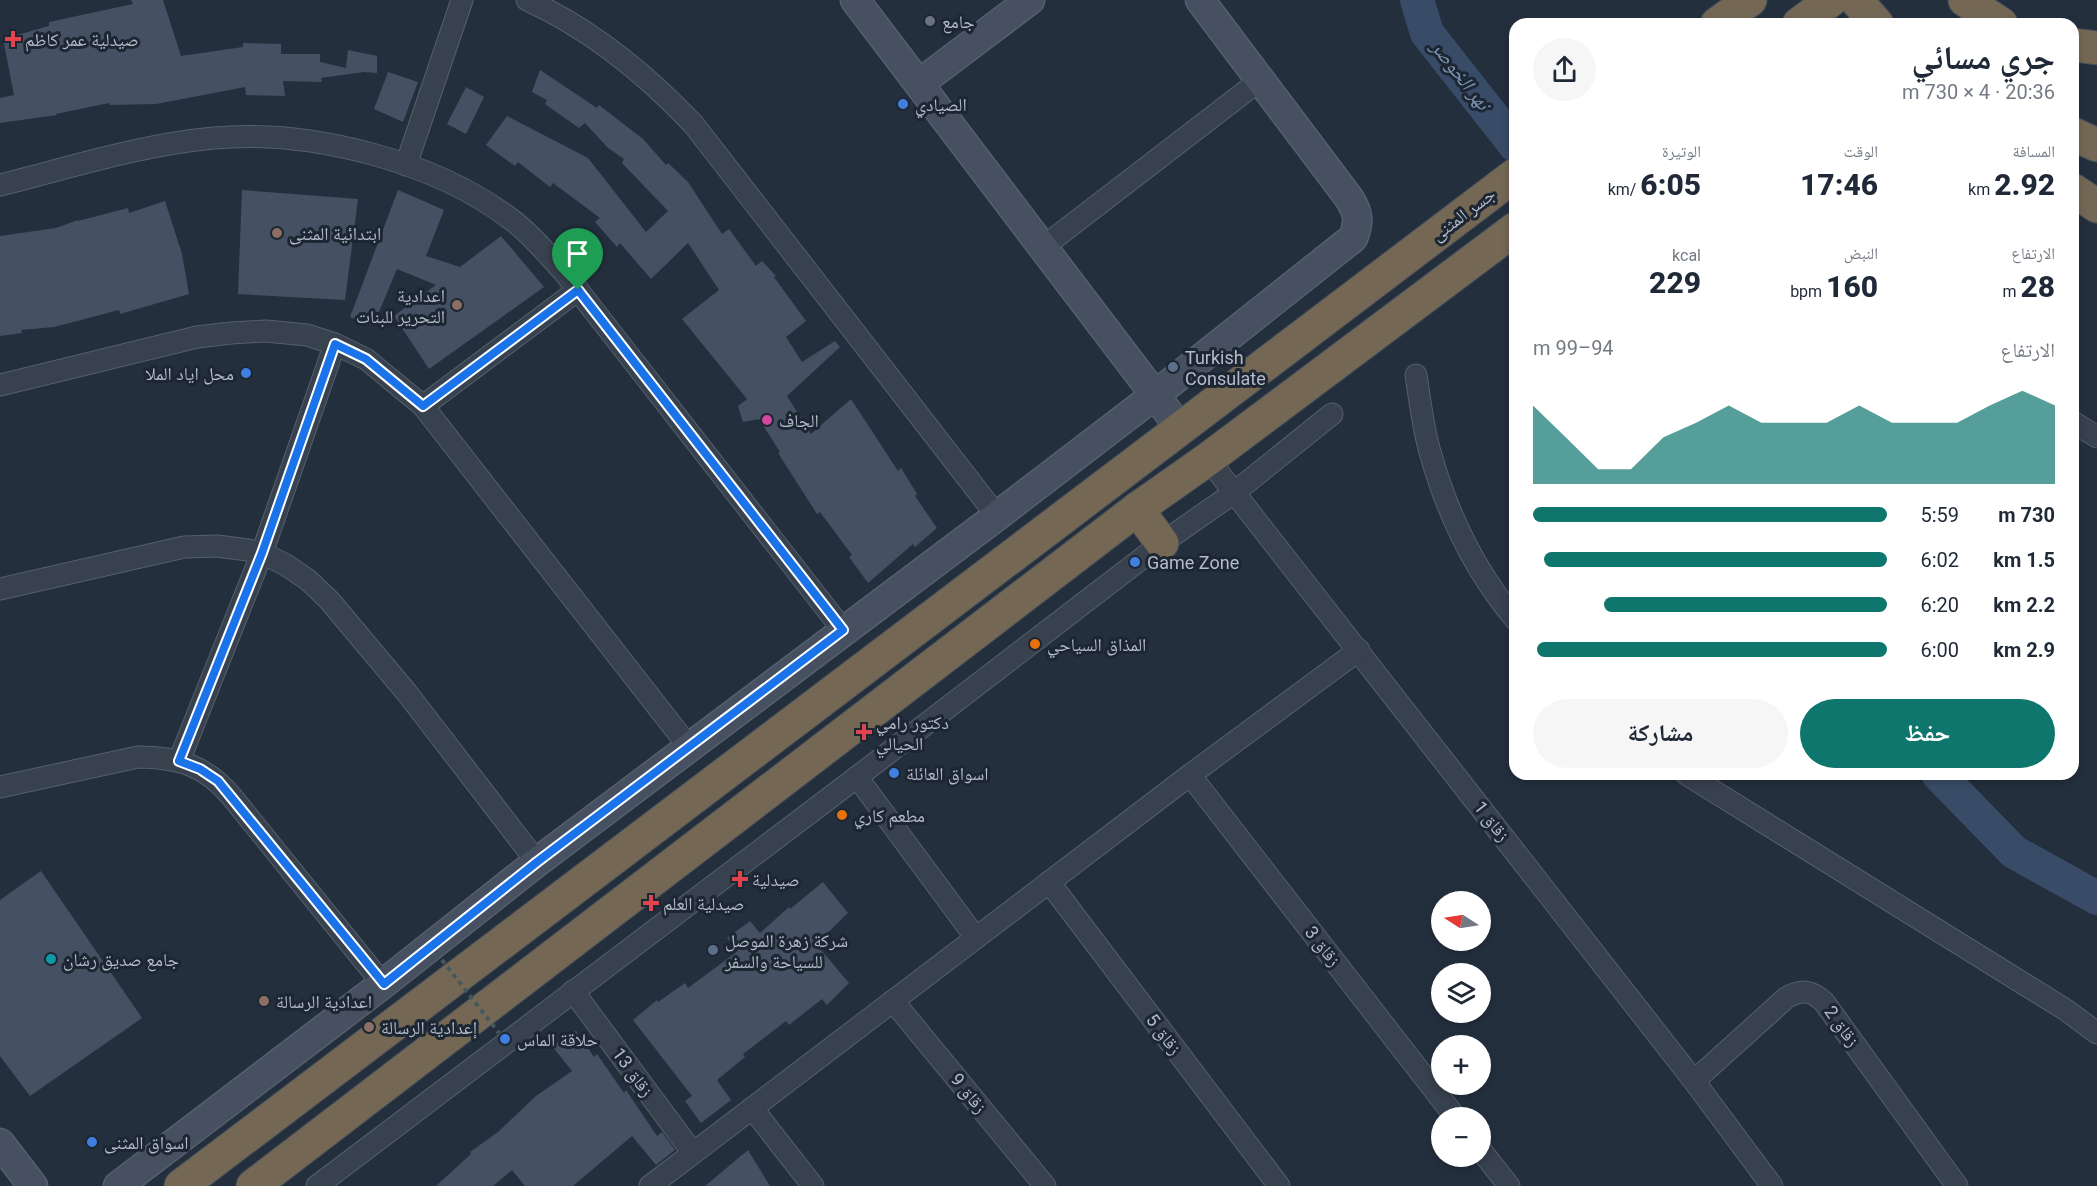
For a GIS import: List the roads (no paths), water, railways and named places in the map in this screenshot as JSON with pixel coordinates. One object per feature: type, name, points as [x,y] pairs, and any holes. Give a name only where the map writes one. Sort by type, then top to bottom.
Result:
[{"type":"highway","points":[[1720,18],[1732,0]]},
{"type":"highway","points":[[1724,18],[1750,0]]},
{"type":"highway","points":[[1807,18],[1831,0]]},
{"type":"highway","points":[[1856,0],[1872,18]]},
{"type":"highway","points":[[1965,0],[1992,18]]},
{"type":"highway","points":[[2079,46],[2097,48]]},
{"type":"highway","points":[[2079,137],[2097,145]]},
{"type":"highway","name":"جسر المثنى","points":[[181,1186],[1509,180]]},
{"type":"highway","points":[[2079,194],[2097,206]]},
{"type":"highway","points":[[253,1186],[1137,509],[1208,459],[1509,233]]},
{"type":"highway","points":[[1137,509],[1162,543]]},
{"type":"street","points":[[406,165],[462,0]]},
{"type":"street","points":[[527,0],[587,34],[641,73],[666,95],[694,125],[997,516]]},
{"type":"street","points":[[855,0],[1180,428]]},
{"type":"street","points":[[920,83],[1030,0]]},
{"type":"street","points":[[118,1186],[384,984],[537,862],[1155,395],[1341,249],[1353,237],[1358,225],[1357,211],[1349,198],[1200,0]]},
{"type":"street","points":[[1043,247],[1259,81]]},
{"type":"street","points":[[0,185],[168,144],[214,138],[258,136],[304,139],[350,149],[438,177],[477,197],[512,220],[537,243],[578,290],[843,630]]},
{"type":"street","points":[[423,406],[578,290]]},
{"type":"street","points":[[0,385],[197,337],[220,334],[266,332],[307,335],[335,344],[366,359],[423,406],[689,747]]},
{"type":"street","points":[[179,761],[262,553],[335,344]]},
{"type":"street","points":[[1416,375],[1430,451],[1445,497],[1480,572],[1509,612]]},
{"type":"street","points":[[317,1186],[1162,543],[1235,492],[1332,414]]},
{"type":"street","points":[[2079,426],[2097,437]]},
{"type":"street","name":"زقاق 1","points":[[1208,459],[1694,1081],[1772,1186]]},
{"type":"street","points":[[0,589],[184,547],[217,546],[262,553],[286,565],[308,580],[329,600],[407,693],[537,862]]},
{"type":"street","points":[[650,1186],[1190,775],[1359,650]]},
{"type":"street","points":[[0,787],[124,758],[160,757],[200,769],[218,781],[384,984]]},
{"type":"street","name":"زقاق 3","points":[[1190,775],[1447,1107]]},
{"type":"street","points":[[857,777],[976,938]]},
{"type":"street","points":[[1696,780],[2066,1010],[2097,1033]]},
{"type":"street","name":"زقاق 5","points":[[1049,882],[1279,1186]]},
{"type":"street","name":"زقاق 13","points":[[573,991],[693,1153]]},
{"type":"street","name":"زقاق 2","points":[[1694,1081],[1786,998],[1806,991],[1816,995],[1824,1002],[1957,1186]]},
{"type":"street","name":"زقاق 9","points":[[893,1001],[1045,1186]]},
{"type":"street","points":[[752,1108],[813,1186]]},
{"type":"street","points":[[0,1143],[33,1186]]},
{"type":"street","points":[[1491,1163],[1509,1186]]},
{"type":"waterway","name":"نهر الخوصر","points":[[1417,0],[1427,33],[1509,137]]},
{"type":"waterway","name":"نهر الخوصر","points":[[1944,780],[2014,852],[2097,898]]},
{"type":"place","name":"جامع","points":[[930,21]]},
{"type":"place","name":"صيدلية عمر كاظم","points":[[13,39]]},
{"type":"place","name":"الصيادي","points":[[903,104]]},
{"type":"place","name":"ابتدائية المثنى","points":[[277,233]]},
{"type":"place","name":"اعدادية التحرير للبنات","points":[[457,305]]},
{"type":"place","name":"Turkish Consulate","points":[[1173,367]]},
{"type":"place","name":"محل اياد الملا","points":[[246,373]]},
{"type":"place","name":"الجاف","points":[[767,420]]},
{"type":"place","name":"Game Zone","points":[[1135,562]]},
{"type":"place","name":"المذاق السياحي","points":[[1035,644]]},
{"type":"place","name":"دكتور رامي الحيالي","points":[[864,732]]},
{"type":"place","name":"اسواق العائلة","points":[[894,773]]},
{"type":"place","name":"مطعم كاري","points":[[842,815]]},
{"type":"place","name":"صيدلية","points":[[740,879]]},
{"type":"place","name":"صيدلية العلم","points":[[651,903]]},
{"type":"place","name":"شركة زهرة الموصل للسياحة والسفر","points":[[713,950]]},
{"type":"place","name":"جامع صديق رشان","points":[[51,959]]},
{"type":"place","name":"اعدادية الرسالة","points":[[264,1001]]},
{"type":"place","name":"إعدادية الرسالة","points":[[369,1027]]},
{"type":"place","name":"حلاقة الماس","points":[[505,1039]]},
{"type":"place","name":"اسواق المثنى","points":[[92,1142]]}]
